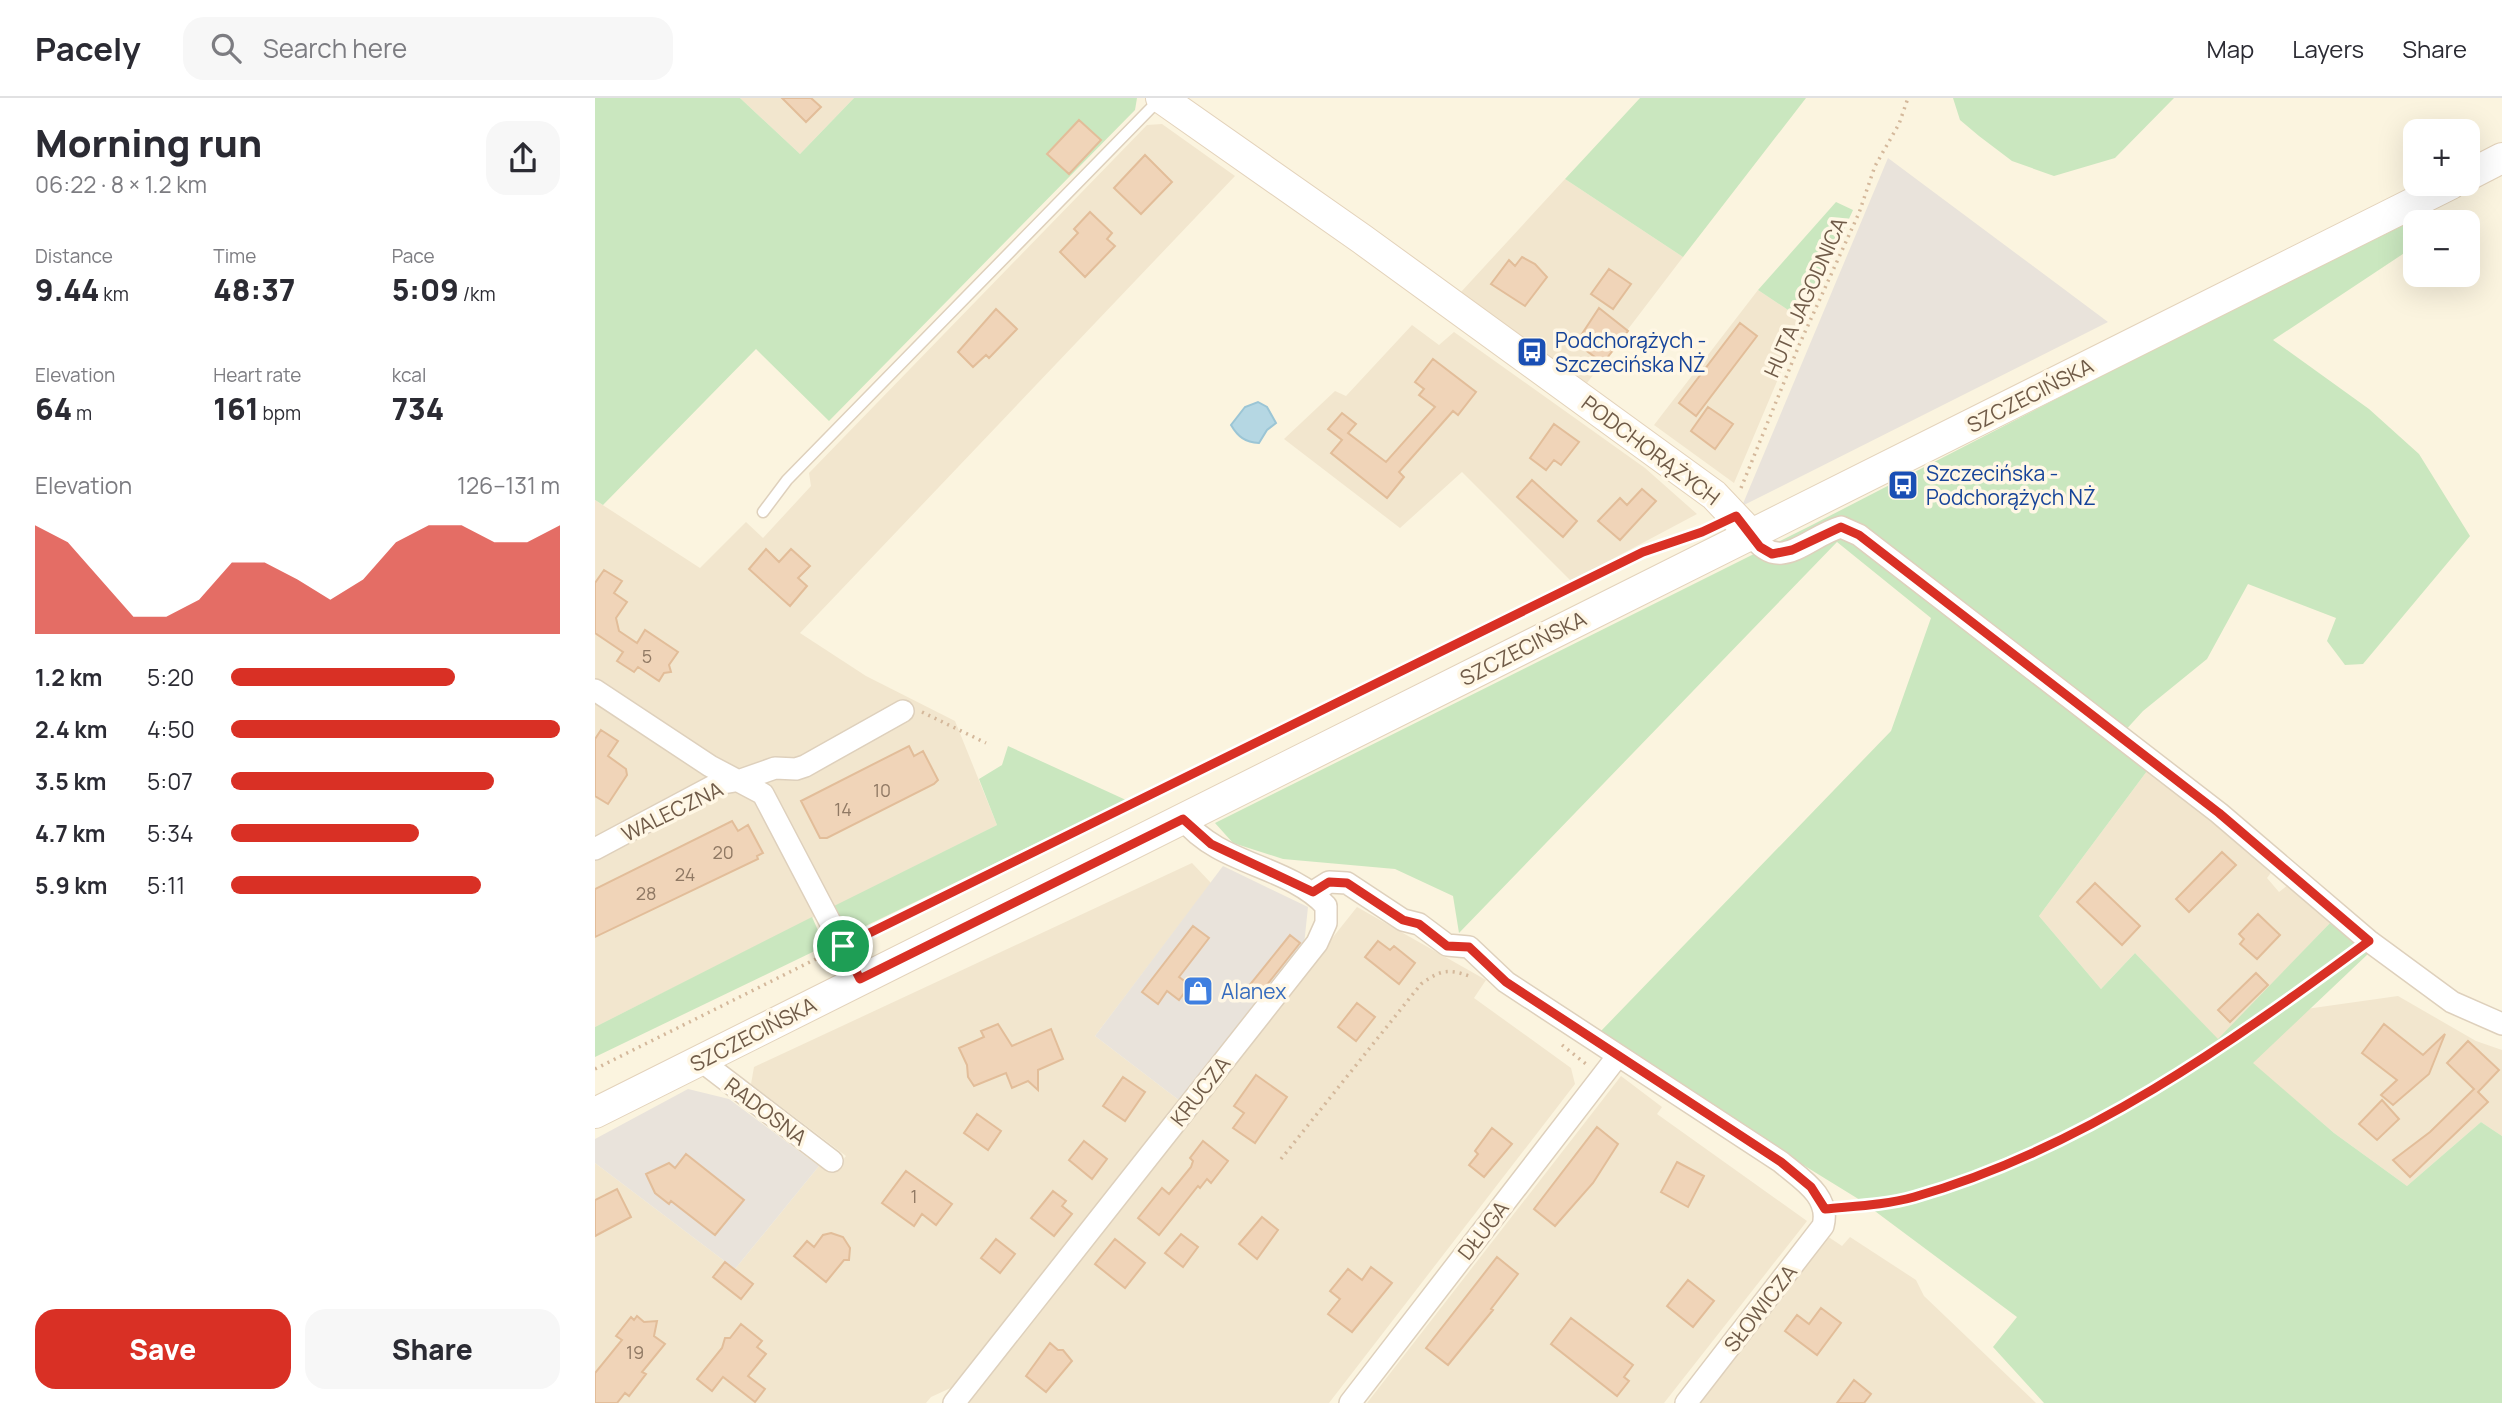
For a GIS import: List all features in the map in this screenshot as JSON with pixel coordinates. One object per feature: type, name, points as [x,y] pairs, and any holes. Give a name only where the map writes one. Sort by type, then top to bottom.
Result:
[{"type":"main road","name":"PODCHORĄŻYCH","points":[[1162,99],[1362,239],[1730,509],[1750,534]]},
{"type":"main road","points":[[2480,169],[2502,158]]},
{"type":"main road","name":"SZCZECIŃSKA","points":[[595,1113],[2427,196]]},
{"type":"street","name":"PODCHORĄŻYCH","points":[[1750,534],[1765,551],[1778,554],[1841,527],[1859,535],[2219,813],[2369,941],[2452,1002],[2502,1024]]},
{"type":"street","points":[[595,690],[710,766],[741,780],[762,794],[860,979]]},
{"type":"street","name":"WALECZNA","points":[[595,849],[717,784],[741,780],[775,768],[796,769],[805,766],[903,711]]},
{"type":"street","points":[[1183,819],[1211,844],[1313,892],[1329,882],[1347,883],[1403,920],[1419,924],[1447,946],[1469,947],[1506,982],[1617,1058],[1781,1162],[1811,1187],[1825,1209]]},
{"type":"street","name":"KRUCZA","points":[[954,1403],[1317,943],[1326,923],[1327,906],[1313,892]]},
{"type":"street","name":"DŁUGA","points":[[1350,1403],[1617,1058]]},
{"type":"street","name":"RADOSNA","points":[[700,1060],[832,1161]]},
{"type":"street","name":"SŁOWICZA","points":[[1686,1403],[1823,1226],[1825,1209]]},
{"type":"lane","points":[[763,512],[787,480],[1162,99]]},
{"type":"path","name":"HUTA JAGODNICA","points":[[1730,509],[1859,213],[1875,166],[1899,124],[1907,98]]},
{"type":"path","points":[[595,1069],[1643,552],[1691,536]]},
{"type":"path","points":[[903,711],[926,712],[986,743]]},
{"type":"path","points":[[1825,1209],[1914,1197],[1989,1170],[2088,1126],[2219,1051],[2369,941]]},
{"type":"path","points":[[1281,1159],[1421,984],[1439,971],[1453,970],[1477,981]]},
{"type":"path","points":[[1559,1043],[1602,1076]]},
{"type":"shaded area","points":[[740,98],[854,98],[800,154]]},
{"type":"shaded area","points":[[1162,124],[1235,176],[800,633],[866,676],[955,721],[997,825],[595,1027],[595,500],[700,568],[746,522],[763,538],[811,486],[809,473],[1147,125]]},
{"type":"shaded area","points":[[1888,158],[2108,322],[1742,506]]},
{"type":"shaded area","points":[[1565,179],[1683,257],[1587,383],[1461,292]]},
{"type":"shaded area","points":[[1758,290],[1803,320],[1734,483],[1654,425]]},
{"type":"shaded area","points":[[1412,325],[1439,345],[1454,332],[1645,468],[1697,514],[1571,581],[1462,472],[1400,528],[1284,439],[1335,391],[1346,396]]},
{"type":"shaded area","points":[[2147,771],[2217,821],[2273,870],[2267,878],[2279,892],[2288,885],[2330,923],[2218,1040],[2135,953],[2101,989],[2039,916]]},
{"type":"shaded area","points":[[1192,863],[1211,883],[1095,1036],[1180,1101],[955,1386],[931,1397],[926,1403],[595,1403],[595,1163],[735,1269],[819,1166],[834,1171],[846,1156],[751,1084],[754,1067]]},
{"type":"shaded area","name":"Alanex","points":[[1223,866],[1308,907],[1304,945],[1180,1101],[1095,1036]]},
{"type":"shaded area","points":[[1357,907],[1486,980],[1474,998],[1571,1068],[1575,1084],[1329,1403],[962,1403]]},
{"type":"shaded area","points":[[2398,996],[2476,1041],[2502,1050],[2502,1136],[2481,1122],[2407,1186],[2334,1133],[2252,1063],[2306,1009]]},
{"type":"shaded area","points":[[1621,1076],[1662,1107],[1657,1114],[1807,1221],[1664,1403],[1367,1403]]},
{"type":"shaded area","points":[[688,1089],[729,1099],[819,1166],[735,1269],[595,1163],[595,1139]]},
{"type":"shaded area","points":[[1827,1236],[1842,1246],[1850,1237],[1916,1280],[1924,1296],[2036,1403],[1698,1403]]},
{"type":"green space","points":[[595,98],[740,98],[800,154],[854,98],[1137,98],[1135,110],[829,421],[756,349],[603,505],[595,500]]},
{"type":"green space","points":[[1640,98],[1806,98],[1683,257],[1565,179]]},
{"type":"green space","points":[[1953,98],[2174,98],[2115,158],[2054,176],[2012,161],[1979,136],[1960,120]]},
{"type":"green space","points":[[1836,202],[1853,210],[1803,320],[1758,290]]},
{"type":"green space","points":[[2403,220],[2403,254],[2273,340],[2369,409],[2419,454],[2470,536],[2363,664],[2345,665],[2327,641],[2336,618],[2248,584],[2207,659],[2143,711],[2112,745],[2147,771],[2039,916],[2101,989],[2135,953],[2218,1039],[2330,923],[2369,953],[2253,1063],[2334,1133],[2407,1186],[2481,1122],[2502,1136],[2502,1403],[2044,1403],[1993,1347],[2017,1317],[1860,1200],[1680,1089],[1600,1032],[1891,731],[1931,618],[1837,542],[1459,933],[1453,896],[1395,869],[1283,859],[1233,843],[1215,823],[1812,525]]},
{"type":"green space","points":[[1008,746],[1126,800],[847,935],[834,906],[997,825],[979,779],[1002,765]]},
{"type":"green space","points":[[812,917],[825,946],[595,1057],[595,1027]]},
{"type":"water","points":[[1258,402],[1267,407],[1276,423],[1267,430],[1259,443],[1242,438],[1231,425],[1245,407]]},
{"type":"building","points":[[782,98],[811,98],[821,107],[806,122]]},
{"type":"building","points":[[1079,120],[1101,140],[1069,174],[1047,154]]},
{"type":"building","points":[[1145,155],[1172,182],[1141,214],[1114,188]]},
{"type":"building","points":[[1090,212],[1112,233],[1107,239],[1115,246],[1085,277],[1060,252],[1078,233],[1074,229]]},
{"type":"building","points":[[1522,257],[1535,264],[1547,277],[1525,306],[1491,284],[1509,260],[1515,266]]},
{"type":"building","points":[[1609,269],[1631,284],[1613,309],[1591,294]]},
{"type":"building","points":[[1599,308],[1628,331],[1603,363],[1576,343]]},
{"type":"building","points":[[996,309],[1017,329],[989,358],[986,355],[973,367],[958,352]]},
{"type":"building","points":[[1740,323],[1757,336],[1696,416],[1679,403]]},
{"type":"building","points":[[1433,359],[1476,392],[1458,415],[1453,411],[1399,472],[1404,477],[1387,498],[1331,453],[1342,440],[1328,429],[1342,413],[1356,424],[1348,433],[1386,462],[1435,407],[1419,395],[1424,389],[1415,382]]},
{"type":"building","points":[[1708,407],[1733,424],[1715,449],[1691,431]]},
{"type":"building","points":[[1554,424],[1579,442],[1561,465],[1554,460],[1546,470],[1530,458]]},
{"type":"building","points":[[1532,480],[1577,521],[1563,537],[1517,497]]},
{"type":"building","points":[[1642,489],[1656,501],[1620,540],[1598,521],[1620,498],[1627,505]]},
{"type":"building","points":[[766,549],[779,562],[791,549],[810,566],[798,578],[807,586],[790,606],[749,569]]},
{"type":"building","points":[[604,570],[622,581],[614,593],[627,602],[616,618],[619,631],[637,643],[645,630],[678,652],[669,665],[671,672],[664,673],[659,681],[638,667],[634,672],[617,661],[623,652],[595,633],[595,583]]},
{"type":"building","points":[[601,730],[618,741],[608,756],[626,769],[627,775],[608,804],[595,796],[595,739]]},
{"type":"building","points":[[909,746],[914,756],[923,751],[938,780],[827,838],[820,838],[801,801]]},
{"type":"building","points":[[732,821],[738,831],[748,825],[763,853],[757,856],[758,859],[595,937],[595,889]]},
{"type":"building","points":[[2222,852],[2236,865],[2189,912],[2176,899]]},
{"type":"building","points":[[2095,883],[2140,926],[2122,945],[2077,902]]},
{"type":"building","points":[[2258,914],[2280,935],[2257,959],[2240,944],[2244,939],[2239,934]]},
{"type":"building","points":[[1193,926],[1209,938],[1179,977],[1190,985],[1179,1000],[1167,991],[1158,1004],[1142,992]]},
{"type":"building","points":[[1290,935],[1300,943],[1255,1000],[1244,992]]},
{"type":"building","points":[[1378,941],[1390,950],[1394,946],[1415,963],[1399,984],[1365,957]]},
{"type":"building","points":[[2256,973],[2268,985],[2230,1022],[2218,1010]]},
{"type":"building","points":[[1357,1003],[1375,1017],[1356,1041],[1338,1027]]},
{"type":"building","points":[[998,1024],[1012,1046],[1051,1029],[1063,1059],[1038,1070],[1038,1090],[1028,1081],[1012,1088],[1006,1073],[974,1086],[968,1077],[967,1065],[959,1048],[984,1037],[981,1031]]},
{"type":"building","points":[[2384,1024],[2423,1055],[2445,1034],[2429,1074],[2393,1105],[2381,1095],[2397,1080],[2362,1053]]},
{"type":"building","points":[[2468,1041],[2499,1070],[2478,1092],[2488,1102],[2410,1177],[2393,1160],[2430,1132],[2474,1089],[2447,1063]]},
{"type":"building","points":[[1256,1075],[1287,1097],[1255,1143],[1233,1128],[1244,1113],[1234,1106]]},
{"type":"building","points":[[1123,1077],[1145,1092],[1125,1121],[1103,1106]]},
{"type":"building","points":[[2382,1100],[2399,1119],[2377,1140],[2359,1124]]},
{"type":"building","points":[[977,1114],[1001,1131],[988,1150],[964,1133]]},
{"type":"building","points":[[1597,1127],[1618,1144],[1593,1183],[1555,1226],[1534,1209]]},
{"type":"building","points":[[1492,1128],[1512,1144],[1484,1177],[1469,1165],[1478,1154],[1475,1151]]},
{"type":"building","points":[[1084,1141],[1107,1159],[1092,1179],[1069,1160]]},
{"type":"building","points":[[1203,1141],[1228,1161],[1211,1183],[1207,1179],[1200,1188],[1198,1186],[1159,1235],[1138,1218],[1162,1188],[1169,1194],[1191,1167],[1193,1161],[1190,1158]]},
{"type":"building","points":[[686,1154],[744,1200],[715,1235],[671,1201],[669,1204],[655,1193],[646,1174],[669,1163],[675,1168]]},
{"type":"building","points":[[1677,1162],[1704,1176],[1688,1207],[1661,1192]]},
{"type":"building","points":[[906,1171],[952,1204],[936,1225],[922,1214],[914,1226],[882,1203]]},
{"type":"building","points":[[617,1189],[631,1217],[595,1236],[595,1200]]},
{"type":"building","points":[[1053,1191],[1066,1201],[1062,1206],[1072,1214],[1054,1236],[1031,1218]]},
{"type":"building","points":[[1262,1217],[1278,1230],[1257,1259],[1239,1244]]},
{"type":"building","points":[[831,1233],[843,1237],[850,1248],[849,1260],[844,1260],[826,1282],[794,1256],[807,1241],[814,1247],[823,1235]]},
{"type":"building","points":[[1181,1234],[1198,1247],[1183,1267],[1165,1253]]},
{"type":"building","points":[[996,1239],[1015,1254],[1000,1273],[981,1258]]},
{"type":"building","points":[[1115,1239],[1145,1263],[1125,1288],[1095,1264]]},
{"type":"building","points":[[1497,1257],[1518,1274],[1491,1309],[1493,1310],[1448,1365],[1426,1348]]},
{"type":"building","points":[[725,1262],[753,1284],[741,1299],[713,1277]]},
{"type":"building","points":[[1371,1267],[1392,1283],[1352,1332],[1328,1314],[1340,1299],[1330,1291],[1348,1269],[1362,1280]]},
{"type":"building","points":[[1688,1280],[1714,1301],[1693,1327],[1667,1306]]},
{"type":"building","points":[[1821,1308],[1841,1323],[1817,1355],[1785,1331],[1797,1315],[1809,1324]]},
{"type":"building","points":[[637,1316],[644,1322],[657,1321],[654,1336],[665,1344],[642,1372],[646,1374],[629,1396],[625,1393],[617,1403],[595,1403],[595,1373],[622,1340],[616,1336],[631,1317],[634,1320]]},
{"type":"building","points":[[1571,1318],[1633,1365],[1624,1377],[1629,1381],[1617,1396],[1551,1344]]},
{"type":"building","points":[[741,1324],[762,1341],[757,1347],[766,1354],[748,1376],[765,1389],[755,1402],[723,1377],[712,1391],[697,1379],[722,1348],[725,1338],[730,1338]]},
{"type":"building","points":[[1050,1343],[1058,1350],[1063,1350],[1072,1361],[1046,1392],[1026,1376]]},
{"type":"building","points":[[1854,1380],[1871,1394],[1864,1403],[1837,1403]]},
{"type":"place","name":"Podchorążych - Szczecińska NŻ","points":[[1532,352]]},
{"type":"place","name":"Szczecińska - Podchorążych NŻ","points":[[1903,485]]},
{"type":"place","name":"Alanex","points":[[1198,991]]},
{"type":"route","points":[[1736,516],[1760,547],[1772,554],[1792,550],[1841,527],[1859,535],[2086,713],[2219,813],[2369,941],[2219,1051],[2088,1126],[1989,1170],[1914,1197],[1825,1209],[1811,1187],[1781,1162],[1617,1058],[1506,982],[1469,947],[1447,946],[1419,924],[1403,920],[1347,883],[1329,882],[1313,892],[1211,844],[1183,819],[860,979],[843,946],[1400,675],[1643,552],[1702,532],[1736,516]]}]
